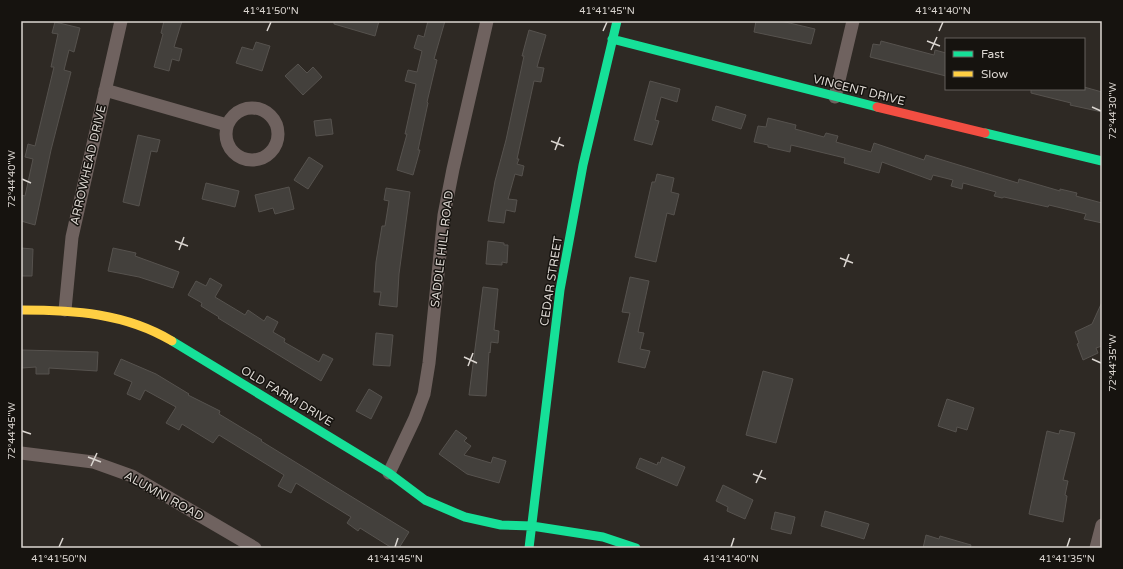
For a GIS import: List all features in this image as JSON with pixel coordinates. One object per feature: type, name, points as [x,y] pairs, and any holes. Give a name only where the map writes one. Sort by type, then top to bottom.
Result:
[{"type":"street","name":"ARROWHEAD DRIVE","points":[[65,310],[72,237],[121,21]]},
{"type":"street","name":"SADDLE HILL ROAD","points":[[389,473],[415,418],[424,394],[429,363],[444,215],[487,21]]},
{"type":"street","name":"CEDAR STREET","points":[[529,548],[560,290],[583,165],[617,21]]},
{"type":"street","points":[[835,97],[853,21]]},
{"type":"street","name":"VINCENT DRIVE","points":[[612,39],[835,97],[1102,161]]},
{"type":"street","points":[[105,90],[227,125]]},
{"type":"street","points":[[251,108],[261,110],[270,115],[276,124],[278,134],[276,144],[271,152],[262,158],[252,161],[242,159],[233,154],[228,145],[225,135],[227,125],[232,116],[241,110],[251,108]]},
{"type":"street","name":"OLD FARM DRIVE","points":[[21,310],[65,310],[108,316],[147,328],[182,347],[389,473],[425,500],[466,517],[501,525],[532,526],[603,537],[636,548]]},
{"type":"street","name":"ALUMNI ROAD","points":[[21,453],[93,462],[132,476],[255,548]]},
{"type":"street","points":[[1096,548],[1102,525]]},
{"type":"building","points":[[164,21],[182,21],[174,47],[182,49],[179,61],[172,59],[169,71],[154,67],[163,34],[161,33]]},
{"type":"building","points":[[334,21],[379,21],[375,36],[334,24]]},
{"type":"building","points":[[428,21],[445,21],[434,59],[437,60],[427,102],[418,150],[420,150],[413,175],[397,170],[407,134],[405,134],[416,84],[405,81],[408,70],[417,72],[422,51],[414,48],[418,35],[424,37]]},
{"type":"building","points":[[756,21],[781,21],[815,29],[811,44],[754,32]]},
{"type":"building","points":[[55,22],[80,28],[74,52],[69,50],[64,70],[71,72],[51,150],[35,225],[21,221],[21,195],[25,196],[33,159],[25,157],[28,144],[35,146],[54,67],[51,67],[58,34],[52,33]]},
{"type":"building","points":[[529,30],[546,35],[537,67],[544,68],[541,82],[534,81],[517,159],[519,159],[517,164],[524,166],[522,176],[515,174],[508,199],[517,200],[515,212],[506,210],[504,223],[488,221],[495,181],[506,140],[524,56],[522,56]]},
{"type":"building","points":[[881,41],[934,55],[935,50],[945,53],[945,76],[870,57],[873,44],[880,45]]},
{"type":"building","points":[[256,42],[270,46],[262,71],[236,63],[242,47],[253,50]]},
{"type":"building","points":[[298,64],[307,73],[313,67],[322,77],[303,95],[285,76]]},
{"type":"building","points":[[650,81],[680,89],[677,102],[661,97],[655,120],[659,121],[652,145],[634,140]]},
{"type":"building","points":[[1085,87],[1102,92],[1102,112],[1070,105],[1071,103],[1031,93],[1031,90],[1085,90]]},
{"type":"building","points":[[716,106],[746,115],[741,129],[712,120]]},
{"type":"building","points":[[768,118],[796,125],[795,129],[824,137],[826,133],[838,136],[836,142],[871,152],[874,143],[924,160],[926,155],[1018,183],[1019,179],[1060,191],[1060,189],[1077,193],[1076,196],[1102,203],[1102,223],[1084,219],[1086,214],[1049,205],[1048,207],[994,196],[996,192],[963,183],[962,189],[951,186],[953,180],[933,175],[931,180],[882,162],[879,173],[844,163],[845,158],[791,145],[790,152],[754,142],[758,126],[766,127]]},
{"type":"building","points":[[331,119],[333,134],[316,136],[314,121]]},
{"type":"building","points":[[138,135],[160,140],[157,152],[151,151],[139,206],[123,202]]},
{"type":"building","points":[[309,157],[323,166],[308,189],[294,180]]},
{"type":"building","points":[[657,174],[674,178],[671,192],[679,194],[674,215],[667,213],[656,262],[635,257],[652,182],[655,182]]},
{"type":"building","points":[[206,183],[239,191],[235,207],[202,199]]},
{"type":"building","points":[[289,187],[294,209],[275,214],[273,208],[259,212],[255,195]]},
{"type":"building","points":[[386,188],[410,192],[399,274],[397,307],[379,305],[381,292],[374,292],[376,262],[382,226],[385,226],[389,201],[384,200]]},
{"type":"building","points":[[488,241],[508,245],[507,263],[502,262],[502,265],[486,264]]},
{"type":"building","points":[[21,248],[33,249],[32,276],[21,276]]},
{"type":"building","points":[[113,248],[136,253],[135,256],[179,272],[173,288],[139,277],[108,271]]},
{"type":"building","points":[[630,277],[649,281],[638,332],[644,333],[640,349],[650,351],[645,368],[618,362],[630,313],[622,312]]},
{"type":"building","points":[[210,278],[222,285],[215,297],[245,315],[248,310],[264,321],[267,316],[278,322],[273,332],[285,339],[284,342],[319,362],[323,354],[333,359],[321,381],[218,318],[219,317],[201,306],[202,303],[188,295],[196,281],[206,286]]},
{"type":"building","points":[[483,287],[498,289],[494,330],[499,331],[498,343],[491,342],[486,396],[469,395]]},
{"type":"building","points":[[1102,302],[1102,346],[1096,348],[1098,353],[1083,360],[1077,344],[1079,343],[1075,332],[1092,324]]},
{"type":"building","points":[[376,333],[393,335],[390,366],[373,365]]},
{"type":"building","points":[[22,350],[98,352],[97,371],[49,368],[49,374],[36,374],[36,367],[22,368]]},
{"type":"building","points":[[121,359],[156,374],[189,394],[188,395],[220,411],[219,414],[262,440],[261,441],[409,532],[399,548],[392,548],[360,528],[358,531],[347,523],[351,517],[296,483],[291,493],[278,486],[284,475],[219,435],[213,443],[182,424],[179,430],[166,423],[176,407],[145,390],[140,400],[127,394],[132,382],[114,374]]},
{"type":"building","points":[[763,371],[793,379],[776,443],[746,435]]},
{"type":"building","points":[[369,389],[382,397],[371,419],[356,411]]},
{"type":"building","points":[[947,399],[974,408],[967,430],[957,427],[956,432],[938,426]]},
{"type":"building","points":[[456,430],[467,438],[464,441],[471,446],[464,455],[491,463],[493,457],[506,461],[499,483],[467,474],[439,454]]},
{"type":"building","points":[[1060,430],[1075,433],[1063,480],[1068,481],[1065,495],[1067,496],[1063,522],[1029,514],[1047,431],[1059,434]]},
{"type":"building","points":[[662,457],[685,467],[677,486],[636,468],[640,458],[657,465],[658,462],[660,463]]},
{"type":"building","points":[[723,485],[753,500],[745,519],[727,511],[728,507],[716,501]]},
{"type":"building","points":[[825,511],[869,524],[864,539],[821,526]]},
{"type":"building","points":[[775,512],[795,517],[791,534],[771,529]]},
{"type":"building","points":[[926,535],[939,539],[940,536],[971,545],[970,548],[923,548]]},
{"type":"traffic: fast","points":[[529,548],[560,290],[583,165],[617,21]]},
{"type":"traffic: fast","points":[[612,39],[877,107]]},
{"type":"traffic: fast","points":[[985,133],[1102,161]]},
{"type":"traffic: fast","points":[[172,341],[389,473],[425,500],[465,517],[501,525],[532,526],[603,537],[636,548]]},
{"type":"traffic: slow","points":[[21,310],[80,312],[99,315],[136,324],[172,341]]},
{"type":"traffic: jam","points":[[877,107],[985,133]]}]
